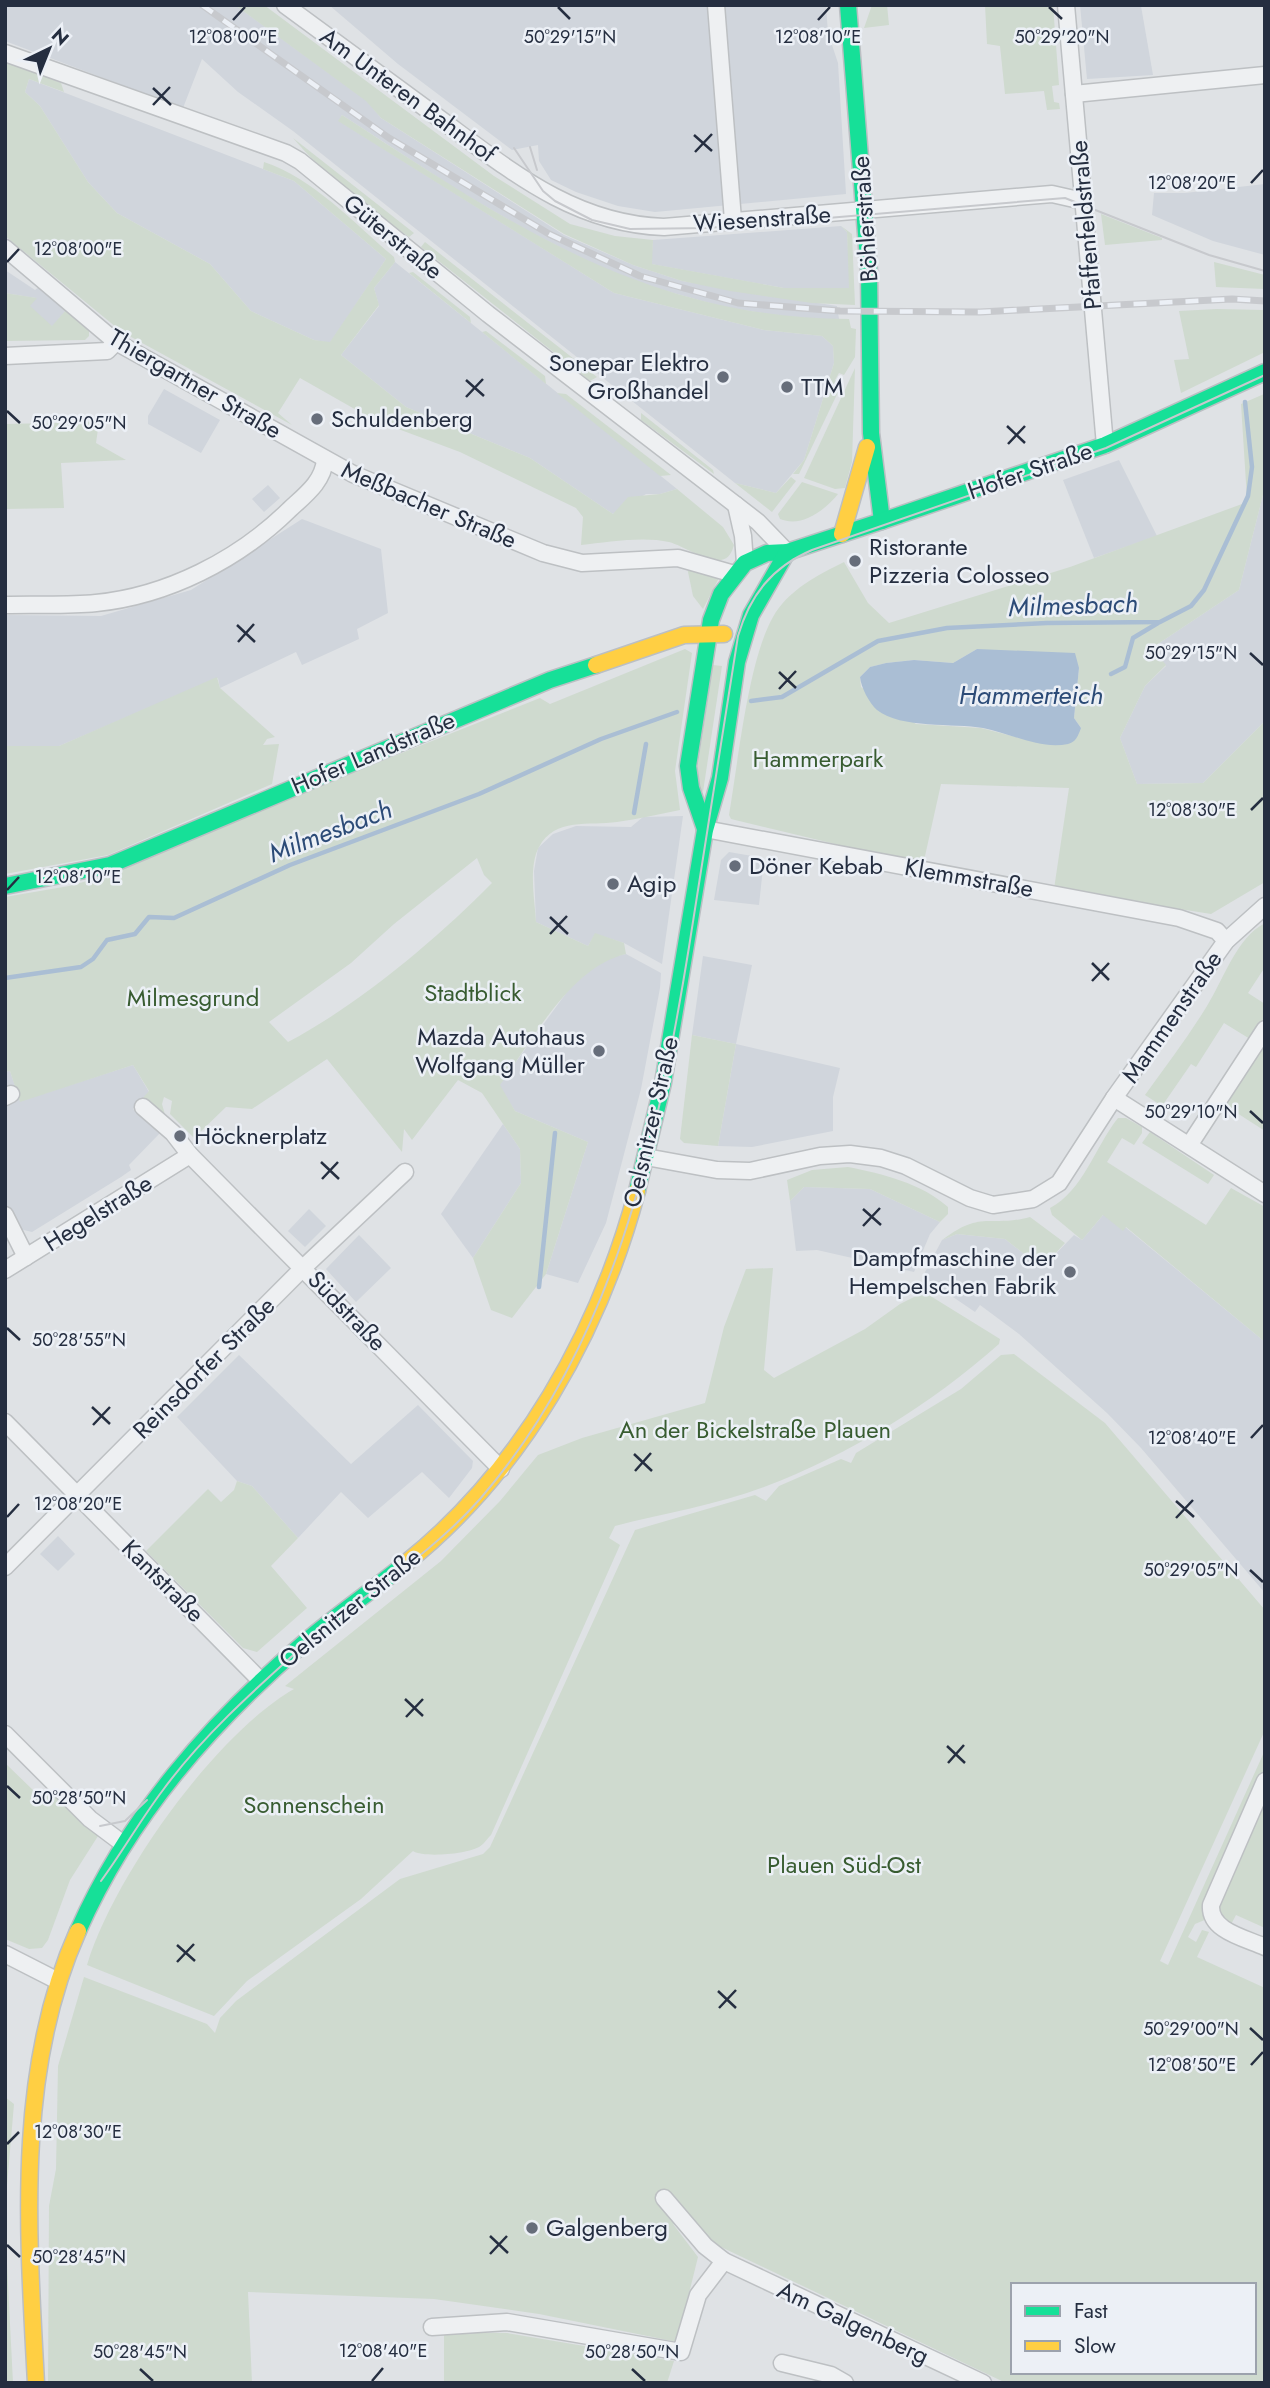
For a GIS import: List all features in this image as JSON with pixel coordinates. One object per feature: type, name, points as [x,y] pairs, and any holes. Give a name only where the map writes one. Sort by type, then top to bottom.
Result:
[{"type":"main road","name":"Böhlerstraße","points":[[848,5],[865,212],[872,343],[871,433],[882,522]]},
{"type":"main road","name":"Hofer Straße","points":[[740,569],[767,553],[787,552],[882,522],[1105,445],[1265,372]]},
{"type":"main road","name":"Böhlerstraße","points":[[842,534],[871,433]]},
{"type":"main road","points":[[743,637],[757,603],[787,552]]},
{"type":"main road","points":[[709,632],[715,608],[740,569]]},
{"type":"main road","name":"Hofer Landstraße","points":[[5,886],[110,865],[513,695],[674,638],[709,632],[743,637]]},
{"type":"main road","name":"Oelsnitzer Straße","points":[[705,829],[691,788],[688,766],[709,632]]},
{"type":"main road","name":"Oelsnitzer Straße","points":[[36,2383],[31,2269],[33,2129],[40,2061],[58,1981],[85,1912],[122,1843],[192,1751],[301,1644],[449,1527],[501,1469],[560,1378],[610,1272],[646,1157],[664,1079],[705,829],[719,782],[743,637]]},
{"type":"street","name":"Am Unteren Bahnhof","points":[[285,5],[532,185]]},
{"type":"street","points":[[716,5],[733,220]]},
{"type":"street","name":"Pfaffenfeldstraße","points":[[1066,5],[1105,445]]},
{"type":"street","name":"Güterstraße","points":[[5,53],[286,153],[300,161],[488,314],[736,505],[787,552]]},
{"type":"street","points":[[1074,94],[1265,75]]},
{"type":"street","name":"Wiesenstraße","points":[[532,185],[592,215],[631,226],[664,227],[1052,194],[1083,201]]},
{"type":"street","name":"Thiergartner Straße","points":[[5,248],[116,342],[325,460]]},
{"type":"street","points":[[5,356],[107,351],[116,342]]},
{"type":"street","name":"Meßbacher Straße","points":[[5,605],[96,603],[155,592],[194,576],[242,549],[277,523],[323,474],[325,460],[543,553],[582,563],[678,558],[740,569]]},
{"type":"street","points":[[736,505],[742,529],[740,569]]},
{"type":"street","name":"Klemmstraße","points":[[705,829],[1179,918],[1217,932],[1226,941]]},
{"type":"street","name":"Mammenstraße","points":[[646,1157],[717,1170],[750,1171],[850,1154],[881,1158],[970,1198],[993,1205],[1033,1199],[1059,1183],[1114,1098],[1226,941],[1265,905]]},
{"type":"street","points":[[1189,1144],[1265,1029]]},
{"type":"street","points":[[1114,1098],[1265,1194]]},
{"type":"street","points":[[143,1107],[180,1140],[190,1155]]},
{"type":"street","name":"Hegelstraße","points":[[5,1270],[190,1155]]},
{"type":"street","name":"Südstraße","points":[[190,1155],[304,1267],[501,1469]]},
{"type":"street","name":"Reinsdorfer Straße","points":[[5,1567],[304,1267],[405,1172]]},
{"type":"street","points":[[5,1215],[26,1257]]},
{"type":"street","name":"Kantstraße","points":[[5,1422],[261,1681]]},
{"type":"street","points":[[5,1734],[90,1819],[122,1843]]},
{"type":"street","points":[[1265,1781],[1211,1905],[1210,1915],[1217,1925],[1265,1947]]},
{"type":"street","points":[[5,1954],[58,1981]]},
{"type":"street","name":"Am Galgenberg","points":[[664,2198],[705,2246],[724,2260],[983,2383]]},
{"type":"street","points":[[432,2327],[507,2322],[681,2352],[698,2295],[724,2260]]},
{"type":"street","points":[[782,2363],[831,2375],[845,2383]]},
{"type":"shaded area","points":[[5,5],[235,5],[367,101],[381,118],[564,235],[633,265],[682,281],[837,306],[839,319],[801,319],[724,307],[641,284],[601,268],[528,231],[459,191],[342,115],[339,121],[614,293],[764,330],[822,336],[833,346],[834,363],[804,460],[776,493],[735,483],[293,131],[238,92],[202,59],[183,108],[5,41]]},
{"type":"shaded area","points":[[329,5],[826,5],[828,33],[838,63],[846,194],[655,212],[618,206],[576,192],[551,180],[539,161],[538,145],[512,150],[398,64]]},
{"type":"shaded area","points":[[1080,5],[1141,6],[1153,75],[1087,79]]},
{"type":"shaded area","points":[[29,79],[294,181],[386,259],[330,343],[314,340],[251,311],[210,264],[117,213],[88,182],[40,106],[25,92]]},
{"type":"shaded area","points":[[1265,184],[1265,255],[1213,241],[1152,215],[1154,193],[1185,193]]},
{"type":"shaded area","points":[[841,226],[847,232],[850,288],[784,288],[651,264],[653,240]]},
{"type":"shaded area","points":[[395,262],[677,489],[660,494],[646,494],[613,514],[530,458],[406,407],[341,355],[379,306],[374,288]]},
{"type":"shaded area","points":[[5,270],[35,290],[39,287],[66,310],[52,327],[29,306],[36,298],[5,293]]},
{"type":"shaded area","points":[[164,389],[220,420],[201,453],[148,424],[148,416]]},
{"type":"shaded area","points":[[1119,460],[1157,536],[1094,558],[1063,480]]},
{"type":"shaded area","points":[[268,485],[280,498],[264,512],[252,499]]},
{"type":"shaded area","points":[[1265,487],[1265,721],[1203,783],[1137,784],[1120,738],[1145,686],[1166,666],[1152,648],[1239,590]]},
{"type":"shaded area","points":[[302,519],[381,549],[388,613],[357,629],[359,639],[302,665],[296,652],[220,688],[218,678],[59,746],[5,746],[5,615],[101,616],[191,590]]},
{"type":"shaded area","points":[[683,816],[662,964],[624,943],[595,934],[588,946],[536,922],[534,871],[538,848],[553,834],[576,826],[631,827],[643,817]]},
{"type":"shaded area","points":[[729,852],[764,858],[759,905],[714,900],[721,860]]},
{"type":"shaded area","points":[[626,954],[661,973],[660,988],[641,1089],[606,1223],[578,1283],[546,1274],[588,1142],[515,1111],[499,1085],[575,981],[606,958]]},
{"type":"shaded area","points":[[703,956],[752,965],[736,1044],[692,1035]]},
{"type":"shaded area","points":[[736,1044],[840,1068],[833,1097],[833,1131],[752,1147],[718,1146]]},
{"type":"shaded area","points":[[133,1065],[149,1092],[133,1109],[160,1133],[129,1165],[131,1170],[121,1177],[32,1232],[20,1229],[5,1208],[5,1072],[10,1071],[20,1101]]},
{"type":"shaded area","points":[[503,1124],[520,1149],[521,1183],[473,1258],[441,1214]]},
{"type":"shaded area","points":[[804,1187],[870,1189],[940,1222],[930,1234],[914,1272],[817,1250],[796,1251],[790,1201]]},
{"type":"shaded area","points":[[309,1209],[326,1226],[305,1247],[288,1231]]},
{"type":"shaded area","points":[[1104,1214],[1122,1230],[1125,1227],[1265,1342],[1265,1593],[1141,1448],[1107,1413],[1019,1334],[980,1305],[975,1312],[928,1280],[925,1272],[942,1240],[957,1234],[1005,1239],[1042,1268],[1074,1235],[1082,1240]]},
{"type":"shaded area","points":[[359,1235],[391,1268],[356,1302],[326,1269]]},
{"type":"shaded area","points":[[239,1355],[351,1464],[418,1405],[473,1461],[472,1468],[449,1498],[422,1472],[368,1518],[341,1492],[298,1538],[252,1486],[237,1481],[177,1417]]},
{"type":"shaded area","points":[[58,1536],[75,1554],[58,1571],[40,1554]]},
{"type":"green space","points":[[235,5],[264,5],[494,176],[570,224],[615,236],[653,240],[652,264],[784,288],[849,288],[847,232],[841,226],[852,234],[855,305],[812,303],[682,281],[633,265],[564,234],[381,118],[366,101]]},
{"type":"green space","points":[[872,5],[887,5],[889,25],[864,28]]},
{"type":"green space","points":[[985,5],[1053,5],[1059,85],[1052,86],[1054,102],[1059,103],[1060,109],[1047,110],[1044,91],[1005,94],[1000,46],[987,44]]},
{"type":"green space","points":[[5,61],[61,83],[64,92],[29,79],[25,92],[40,106],[88,182],[117,213],[210,264],[251,311],[314,340],[330,342],[386,259],[294,181],[263,169],[264,162],[300,179],[394,257],[395,262],[374,288],[379,305],[341,355],[406,407],[530,458],[613,514],[628,497],[660,494],[677,489],[723,527],[734,545],[730,555],[714,560],[669,542],[648,540],[581,545],[583,517],[576,508],[460,452],[374,420],[300,378],[278,413],[292,425],[122,332],[5,236]]},
{"type":"green space","points":[[342,115],[462,192],[521,226],[580,257],[642,282],[706,302],[775,314],[849,319],[851,328],[856,329],[855,357],[844,375],[839,373],[835,380],[841,386],[799,474],[793,474],[804,460],[834,363],[833,346],[822,336],[764,330],[614,293],[338,121]]},
{"type":"green space","points":[[293,138],[414,233],[409,237],[363,203],[320,166]]},
{"type":"green space","points":[[1101,214],[1162,238],[1162,240],[1105,245]]},
{"type":"green space","points":[[425,242],[597,377],[590,381],[421,247]]},
{"type":"green space","points":[[1214,262],[1265,275],[1265,289],[1216,287]]},
{"type":"green space","points":[[413,272],[470,317],[471,323],[409,273]]},
{"type":"green space","points":[[5,293],[37,298],[30,306],[52,326],[66,310],[89,331],[89,336],[85,340],[5,341]]},
{"type":"green space","points":[[1265,310],[1265,352],[1181,393],[1174,360],[1189,359],[1179,311]]},
{"type":"green space","points":[[486,331],[545,376],[546,384],[482,332]]},
{"type":"green space","points":[[855,368],[852,462],[845,488],[835,489],[804,478]]},
{"type":"green space","points":[[557,393],[566,394],[671,475],[660,476]]},
{"type":"green space","name":"Hammerpark","points":[[1264,394],[1265,487],[1239,590],[1152,648],[1166,665],[1145,686],[1120,738],[1137,784],[1203,783],[1265,721],[1265,882],[1211,914],[1054,889],[1069,788],[941,784],[923,865],[731,819],[729,815],[740,741],[757,659],[773,617],[795,591],[844,562],[868,603],[889,623],[1070,567],[1242,504],[1247,499],[1241,404]],"holes":[[[977,649],[1079,668],[1074,718],[1081,728],[1035,742],[981,728],[916,724],[861,687],[860,677],[870,667],[886,663],[914,660],[953,663]]]},
{"type":"green space","points":[[641,413],[713,470],[714,474],[641,420]]},
{"type":"green space","points":[[99,422],[96,443],[126,460],[61,463],[64,508],[5,509],[5,424]]},
{"type":"green space","points":[[791,477],[796,481],[772,512],[735,483],[776,493]]},
{"type":"green space","points":[[802,482],[838,494],[812,516],[797,521],[780,519],[778,514]]},
{"type":"green space","points":[[687,567],[720,576],[703,609],[693,596]]},
{"type":"green space","points":[[685,649],[692,653],[675,771],[680,810],[617,822],[563,827],[546,837],[536,855],[533,884],[536,922],[588,946],[595,933],[624,943],[626,954],[587,974],[570,990],[539,1028],[500,1085],[515,1111],[588,1142],[546,1274],[512,1318],[491,1310],[473,1258],[521,1183],[520,1149],[482,1093],[458,1080],[412,1140],[404,1129],[402,1152],[327,1059],[252,1109],[226,1107],[194,1138],[170,1114],[172,1101],[164,1097],[162,1104],[167,1122],[142,1099],[149,1091],[133,1065],[20,1102],[10,1071],[5,1072],[5,897],[69,886],[112,874],[329,782],[540,698],[550,704]],"holes":[[[477,858],[484,875],[492,883],[470,904],[395,970],[341,1010],[288,1042],[269,1022],[351,963],[394,924]]]},
{"type":"green space","points":[[713,665],[722,666],[703,792],[695,784]]},
{"type":"green space","points":[[217,677],[220,688],[275,737],[267,739],[263,745],[279,744],[272,784],[108,855],[5,874],[5,746],[59,746]]},
{"type":"green space","points":[[1265,923],[1265,967],[1248,993],[1265,1004],[1265,1016],[1250,1039],[1224,1023],[1196,1067],[1191,1064],[1162,1106],[1145,1095],[1200,1018],[1238,949]]},
{"type":"green space","points":[[1265,1034],[1265,1131],[1223,1104]]},
{"type":"green space","points":[[692,1035],[736,1044],[718,1146],[684,1143],[680,1139]]},
{"type":"green space","points":[[1118,1118],[1126,1118],[1142,1127],[1142,1133],[1134,1145],[1122,1138],[1107,1162],[1206,1225],[1231,1188],[1265,1207],[1265,1342],[1126,1227],[1123,1231],[1103,1215],[1082,1240],[1052,1215],[1050,1208],[1080,1180]]},
{"type":"green space","points":[[1150,1132],[1214,1175],[1208,1184],[1142,1143]]},
{"type":"green space","points":[[848,1167],[888,1176],[914,1186],[948,1207],[948,1214],[940,1222],[870,1189],[804,1187],[790,1201],[787,1180],[812,1170]]},
{"type":"green space","points":[[1030,1217],[1065,1243],[1042,1268],[1005,1239],[957,1234],[942,1240],[977,1222]]},
{"type":"green space","points":[[773,1268],[764,1370],[774,1378],[865,1329],[900,1304],[924,1292],[1000,1339],[999,1344],[917,1407],[828,1459],[746,1493],[615,1526],[609,1538],[620,1545],[491,1835],[480,1846],[465,1852],[446,1854],[413,1851],[361,1899],[247,1981],[214,2016],[87,1965],[100,1930],[143,1851],[201,1773],[232,1739],[263,1710],[294,1689],[285,1686],[441,1561],[500,1501],[538,1455],[582,1438],[705,1403],[724,1327],[746,1269]]},
{"type":"green space","name":"Plauen Süd-Ost","points":[[1014,1354],[1105,1423],[1265,1610],[1265,1730],[1160,1961],[1168,1965],[1265,1750],[1265,1773],[1207,1919],[1195,1924],[1188,1937],[1196,1942],[1202,1930],[1209,1932],[1197,1957],[1265,1988],[1265,2383],[1006,2383],[673,2224],[698,2257],[677,2342],[539,2314],[434,2299],[248,2292],[252,2383],[48,2383],[49,2206],[56,2169],[58,2066],[84,1977],[207,2024],[215,2033],[220,2018],[236,2001],[400,1879],[483,1854],[490,1847],[635,1530],[755,1495],[766,1501],[779,1486],[841,1459],[851,1463],[856,1453],[961,1389],[1001,1355]]},
{"type":"green space","points":[[237,1481],[252,1486],[298,1538],[271,1566],[307,1608],[257,1652],[243,1648],[146,1551],[208,1489],[221,1502],[234,1490]]},
{"type":"green space","points":[[5,1763],[36,1793],[60,1798],[98,1836],[70,1880],[48,1940],[42,1948],[29,1949],[5,1939]]},
{"type":"green space","points":[[1265,1781],[1265,1928],[1236,1915],[1228,1930],[1211,1905]]},
{"type":"green space","points":[[5,2097],[14,2104],[5,2209]]},
{"type":"green space","points":[[5,2224],[13,2383],[5,2383]]},
{"type":"green space","points":[[444,2332],[507,2333],[674,2361],[667,2383],[444,2383]]},
{"type":"water","name":"Hammerteich","points":[[977,649],[1075,653],[1079,668],[1074,718],[1081,728],[1075,740],[1068,744],[1047,745],[983,728],[900,720],[877,710],[862,685],[860,677],[870,667],[914,660],[953,663]]},
{"type":"waterway","name":"Milmesbach","points":[[751,701],[782,697],[878,641],[947,628],[1047,623],[1160,622],[1191,606],[1204,590],[1248,496],[1252,467],[1245,402]]},
{"type":"waterway","points":[[1111,674],[1125,667],[1133,638],[1158,623]]},
{"type":"waterway","name":"Milmesbach","points":[[5,978],[81,967],[93,959],[107,940],[135,934],[149,917],[174,918],[290,865],[479,794],[601,739],[677,712]]},
{"type":"waterway","points":[[634,813],[646,744]]},
{"type":"waterway","points":[[539,1287],[555,1133]]},
{"type":"tram line","points":[[530,147],[537,170]]},
{"type":"tram line","points":[[514,148],[543,191],[555,201],[592,220],[630,229],[708,228],[1065,198],[1209,255],[1265,271]]},
{"type":"tram line","points":[[101,1881],[163,1790],[228,1716],[323,1630],[416,1559],[480,1499],[526,1439],[565,1375],[597,1308],[623,1239],[644,1167],[662,1095],[676,1021],[738,636],[749,608],[764,584],[785,565],[812,550],[1106,448],[1265,375]]},
{"type":"tram line","points":[[100,1826],[125,1821],[147,1800]]},
{"type":"railway","points":[[202,5],[389,138],[549,234],[640,276],[738,303],[840,311],[980,312],[1232,299],[1265,301]]},
{"type":"traffic: fast","points":[[848,5],[869,272],[871,433],[882,521]]},
{"type":"traffic: fast","points":[[705,829],[691,788],[688,766],[711,620],[721,594],[745,563],[767,553],[787,552],[882,521],[1105,445],[1265,372]]},
{"type":"traffic: fast","points":[[637,1191],[663,1083],[705,830],[720,778],[737,662],[751,615],[787,552]]},
{"type":"traffic: fast","points":[[5,886],[110,865],[550,680],[596,665]]},
{"type":"traffic: fast","points":[[78,1931],[98,1889],[147,1810],[205,1739],[237,1705],[305,1642],[406,1563]]},
{"type":"traffic: slow","points":[[842,534],[867,447]]},
{"type":"traffic: slow","points":[[596,665],[684,635],[724,634]]},
{"type":"traffic: slow","points":[[406,1563],[448,1526],[486,1486],[551,1395],[578,1347],[601,1296],[637,1191]]},
{"type":"traffic: slow","points":[[36,2383],[29,2211],[35,2096],[44,2040],[58,1984],[78,1931]]},
{"type":"place","name":"Sonepar Elektro Großhandel","points":[[723,377]]},
{"type":"place","name":"TTM","points":[[787,387]]},
{"type":"place","name":"Schuldenberg","points":[[317,419]]},
{"type":"place","name":"Ristorante Pizzeria Colosseo","points":[[855,561]]},
{"type":"place","name":"Döner Kebab","points":[[735,866]]},
{"type":"place","name":"Agip","points":[[613,884]]},
{"type":"place","name":"Mazda Autohaus Wolfgang Müller","points":[[599,1051]]},
{"type":"place","name":"Höcknerplatz","points":[[180,1136]]},
{"type":"place","name":"Dampfmaschine der Hempelschen Fabrik","points":[[1070,1272]]},
{"type":"place","name":"Galgenberg","points":[[532,2228]]},
{"type":"park label","name":"Stadtblick","points":[[473,993]]},
{"type":"park label","name":"Milmesgrund","points":[[193,998]]},
{"type":"park label","name":"An der Bickelstraße Plauen","points":[[755,1430]]},
{"type":"park label","name":"Sonnenschein","points":[[314,1805]]}]
